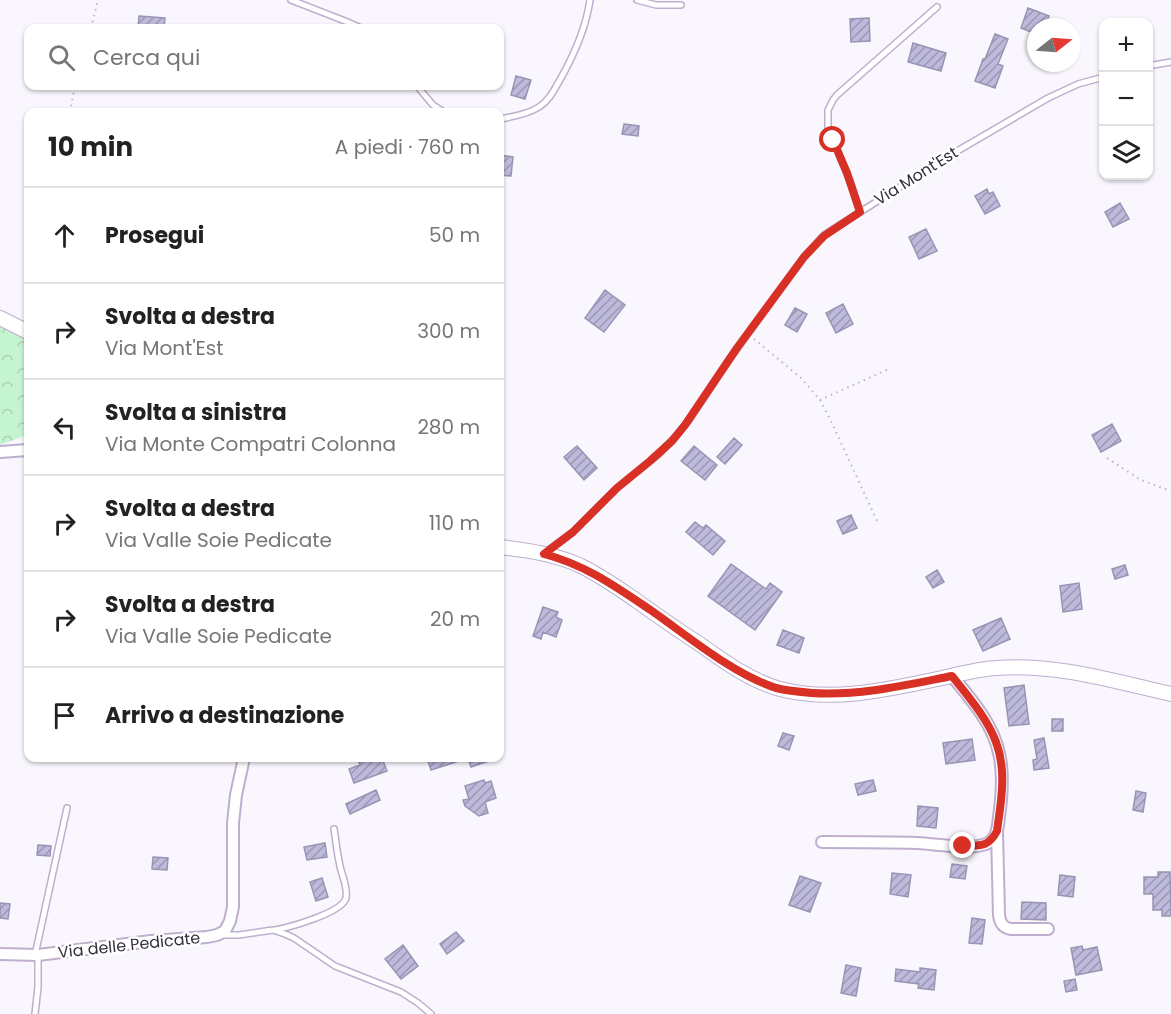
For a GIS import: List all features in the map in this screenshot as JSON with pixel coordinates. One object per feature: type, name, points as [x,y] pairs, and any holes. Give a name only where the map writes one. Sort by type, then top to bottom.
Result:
[{"type":"street","points":[[0,318],[24,330]]},
{"type":"street","points":[[0,452],[24,450]]},
{"type":"street","points":[[504,548],[544,554],[573,563],[602,577],[726,662],[776,687],[811,693],[856,693],[997,668],[1038,669],[1099,678],[1171,694]]},
{"type":"street","points":[[952,676],[985,720],[998,748],[1002,788],[997,831],[1001,923],[1005,928],[1011,930],[1048,929]]},
{"type":"street","name":"Via delle Pedicate","points":[[0,954],[36,955],[151,941],[207,937],[222,933],[227,928],[233,911],[232,823],[243,762]]},
{"type":"street","points":[[822,842],[963,846],[985,844],[992,840],[997,831]]},
{"type":"lane","points":[[291,0],[352,24]]},
{"type":"lane","points":[[504,118],[534,109],[552,95],[579,44],[590,0]]},
{"type":"lane","points":[[637,0],[656,5],[681,6]]},
{"type":"lane","points":[[860,212],[828,128],[829,105],[837,95],[937,7]]},
{"type":"lane","points":[[1153,65],[1171,62]]},
{"type":"lane","name":"Via Mont'Est","points":[[544,554],[573,532],[617,488],[672,441],[812,247],[831,230],[953,153],[1055,94],[1099,78]]},
{"type":"lane","points":[[420,90],[438,108]]},
{"type":"lane","points":[[35,1014],[38,987],[36,955],[67,808]]},
{"type":"lane","points":[[217,935],[239,935],[292,926],[339,908],[345,899],[345,886],[334,829]]},
{"type":"lane","points":[[273,930],[294,938],[340,969],[401,992],[430,1014]]},
{"type":"path","points":[[92,24],[98,0]]},
{"type":"path","points":[[71,108],[74,90]]},
{"type":"path","points":[[748,333],[801,378],[820,400],[878,523]]},
{"type":"path","points":[[820,400],[891,368]]},
{"type":"path","points":[[1107,458],[1141,480],[1171,491]]},
{"type":"green space","points":[[0,326],[14,330],[24,337],[24,436],[0,445]]},
{"type":"building","points":[[1028,8],[1049,16],[1048,18],[1027,18],[1027,30],[1021,28]]},
{"type":"building","points":[[139,16],[165,18],[164,24],[138,24]]},
{"type":"building","points":[[869,18],[870,41],[851,42],[850,19]]},
{"type":"building","points":[[995,34],[1008,39],[998,64],[1003,66],[995,88],[975,81]]},
{"type":"building","points":[[913,43],[946,53],[941,71],[908,62]]},
{"type":"building","points":[[516,76],[531,80],[525,99],[511,95]]},
{"type":"building","points":[[624,124],[639,126],[638,136],[622,134]]},
{"type":"building","points":[[504,156],[513,157],[511,176],[504,175]]},
{"type":"building","points":[[987,189],[989,194],[993,192],[1000,206],[985,214],[975,196]]},
{"type":"building","points":[[1120,203],[1129,219],[1113,227],[1105,212]]},
{"type":"building","points":[[926,229],[937,251],[919,259],[909,237]]},
{"type":"building","points":[[605,290],[625,305],[604,332],[585,318]]},
{"type":"building","points":[[843,304],[853,324],[836,333],[826,313]]},
{"type":"building","points":[[795,308],[807,314],[797,332],[785,325]]},
{"type":"building","points":[[1112,424],[1121,441],[1101,452],[1092,435]]},
{"type":"building","points":[[734,438],[742,445],[725,464],[717,457]]},
{"type":"building","points":[[577,446],[597,468],[584,480],[564,457]]},
{"type":"building","points":[[694,446],[717,465],[705,480],[681,461]]},
{"type":"building","points":[[851,515],[857,528],[843,534],[837,521]]},
{"type":"building","points":[[695,522],[703,528],[706,525],[725,541],[713,555],[686,532]]},
{"type":"building","points":[[731,564],[766,589],[770,583],[782,592],[755,630],[708,596]]},
{"type":"building","points":[[1125,565],[1128,575],[1115,579],[1112,569]]},
{"type":"building","points":[[937,570],[944,582],[933,588],[926,577]]},
{"type":"building","points":[[1079,583],[1082,609],[1063,612],[1060,586]]},
{"type":"building","points":[[543,607],[558,612],[556,617],[562,620],[556,637],[543,632],[541,639],[533,636]]},
{"type":"building","points":[[1001,618],[1010,639],[983,651],[973,630]]},
{"type":"building","points":[[783,630],[804,638],[799,653],[777,645]]},
{"type":"building","points":[[1024,685],[1029,724],[1009,726],[1004,688]]},
{"type":"building","points":[[1052,719],[1063,719],[1063,731],[1052,731]]},
{"type":"building","points":[[783,733],[794,736],[789,750],[778,746]]},
{"type":"building","points":[[1044,738],[1049,768],[1034,770],[1033,760],[1037,759],[1034,740]]},
{"type":"building","points":[[972,739],[975,760],[946,764],[943,743]]},
{"type":"building","points":[[359,762],[384,762],[387,771],[354,783],[349,769],[360,765]]},
{"type":"building","points":[[428,762],[456,762],[431,770]]},
{"type":"building","points":[[469,762],[486,762],[471,767]]},
{"type":"building","points":[[484,780],[485,783],[491,781],[496,798],[485,802],[488,813],[479,816],[465,806],[463,800],[469,799],[465,786]]},
{"type":"building","points":[[873,780],[876,791],[858,795],[855,784]]},
{"type":"building","points":[[376,790],[380,800],[350,814],[346,804]]},
{"type":"building","points":[[1136,791],[1146,793],[1143,812],[1133,810]]},
{"type":"building","points":[[918,806],[938,808],[936,828],[917,826]]},
{"type":"building","points":[[325,843],[327,857],[307,860],[304,847]]},
{"type":"building","points":[[38,845],[51,846],[50,856],[37,855]]},
{"type":"building","points":[[153,857],[168,858],[167,870],[152,869]]},
{"type":"building","points":[[952,864],[967,866],[965,879],[950,877]]},
{"type":"building","points":[[1158,872],[1170,872],[1171,916],[1162,916],[1162,910],[1153,910],[1153,894],[1144,894],[1144,877],[1158,877]]},
{"type":"building","points":[[892,873],[911,875],[908,897],[890,894]]},
{"type":"building","points":[[1060,875],[1075,877],[1073,897],[1058,895]]},
{"type":"building","points":[[800,876],[821,883],[810,912],[789,905]]},
{"type":"building","points":[[322,878],[328,897],[316,901],[310,882]]},
{"type":"building","points":[[1022,902],[1046,903],[1046,920],[1021,919]]},
{"type":"building","points":[[0,903],[10,904],[8,919],[0,918]]},
{"type":"building","points":[[972,918],[985,920],[982,944],[969,943]]},
{"type":"building","points":[[456,932],[464,941],[447,954],[440,944]]},
{"type":"building","points":[[403,945],[418,966],[401,979],[385,959]]},
{"type":"building","points":[[1082,946],[1083,950],[1097,947],[1102,970],[1076,975],[1071,948]]},
{"type":"building","points":[[846,965],[861,968],[856,996],[841,993]]},
{"type":"building","points":[[920,968],[936,970],[934,990],[918,988],[919,984],[895,981],[896,969],[920,972]]},
{"type":"building","points":[[1075,979],[1077,990],[1066,992],[1064,981]]},
{"type":"route","points":[[833,140],[860,212],[817,241],[737,348],[672,441],[617,488],[573,532],[544,554],[573,563],[602,577],[726,662],[776,687],[822,694],[856,693],[952,676],[992,732],[999,753],[1002,776],[1002,795],[995,835],[990,842],[985,844],[963,846]]}]
